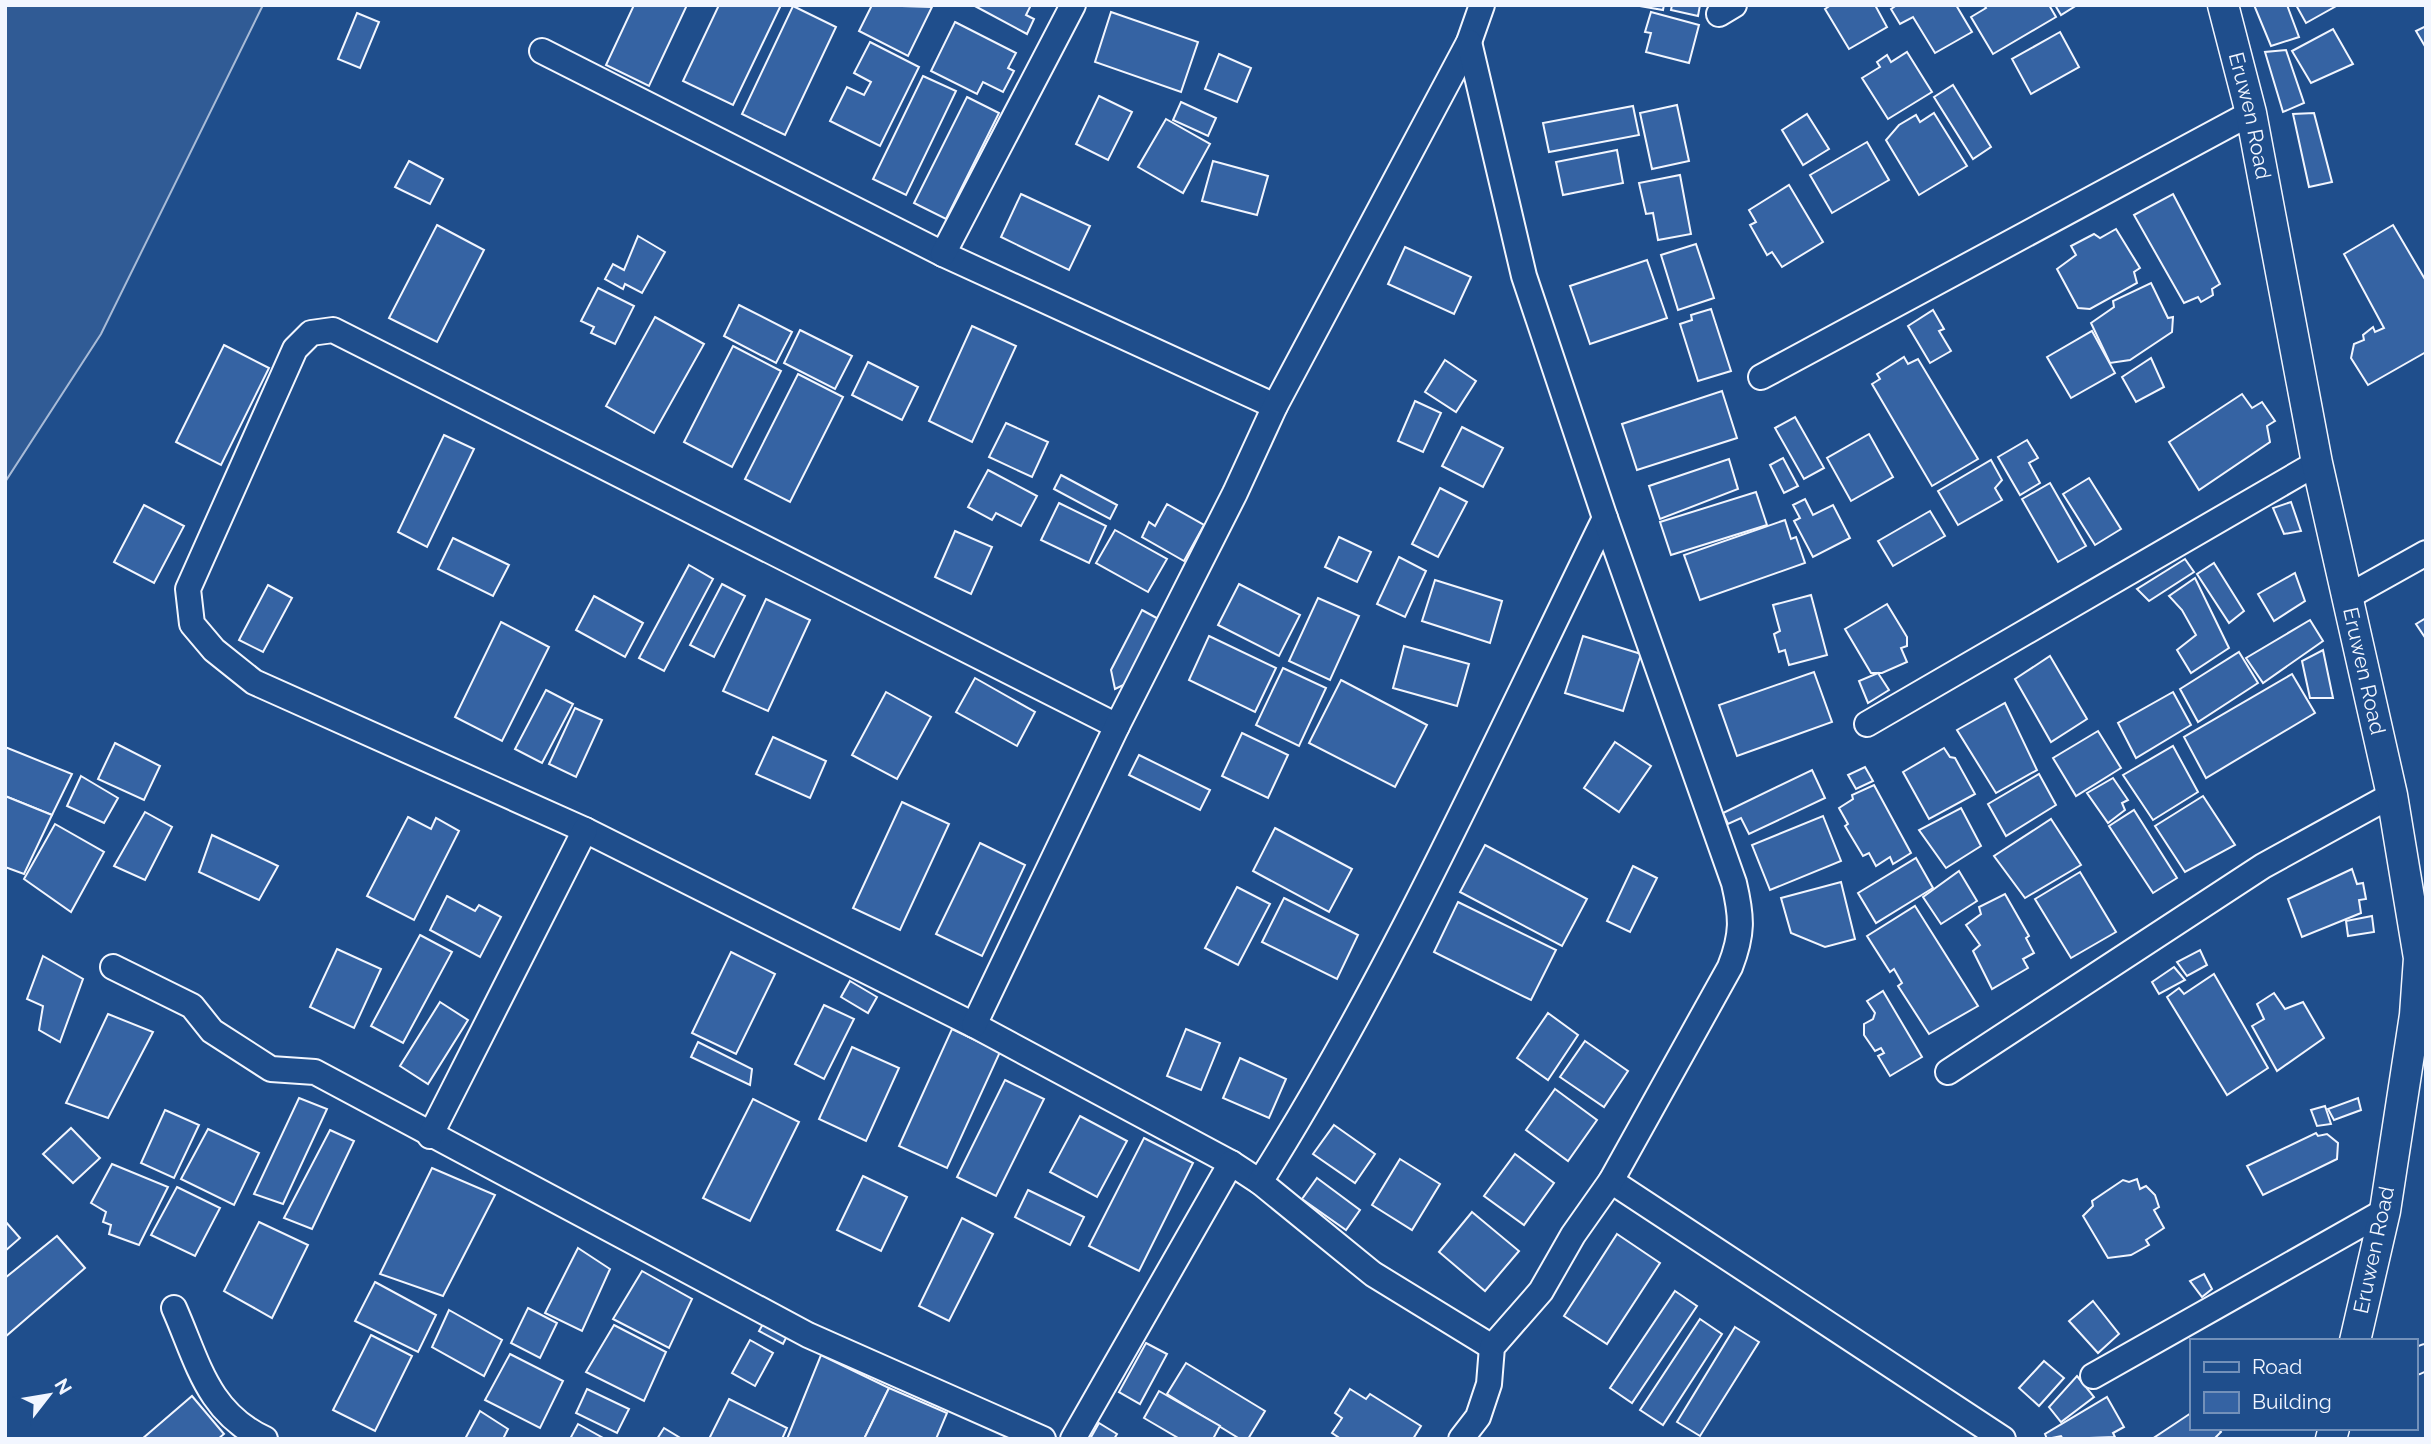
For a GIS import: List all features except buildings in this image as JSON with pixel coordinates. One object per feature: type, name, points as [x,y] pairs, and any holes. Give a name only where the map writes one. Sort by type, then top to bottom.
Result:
[{"type":"street","points":[[943,254],[1073,5]]},
{"type":"street","points":[[974,1025],[1116,726],[1235,494],[1275,406],[1469,43],[1482,5]]},
{"type":"street","name":"Eruwen Road","points":[[2223,5],[2251,113],[2317,463],[2392,795],[2422,956],[2385,1211],[2355,1339]]},
{"type":"street","points":[[1461,1439],[1478,1416],[1489,1384],[1492,1347],[1541,1291],[1573,1235],[1611,1181],[1730,967],[1741,939],[1740,908],[1734,883],[1605,518],[1524,276],[1469,43]]},
{"type":"street","points":[[542,51],[943,254],[1275,406]]},
{"type":"street","points":[[1761,377],[2251,113]]},
{"type":"street","points":[[1116,726],[333,330],[311,333],[295,349],[188,589],[192,624],[214,650],[254,682],[585,830],[974,1025],[1231,1163],[1260,1182],[1373,1274],[1492,1347]]},
{"type":"street","points":[[1867,724],[2317,463]]},
{"type":"street","points":[[1260,1182],[1319,1088],[1375,985],[1605,518]]},
{"type":"street","points":[[2349,596],[2426,553]]},
{"type":"street","points":[[1948,1072],[2263,866],[2392,795]]},
{"type":"street","points":[[430,1136],[585,830]]},
{"type":"street","points":[[113,967],[192,1006],[212,1031],[271,1069],[315,1072],[430,1136],[808,1335],[1042,1439]]},
{"type":"street","points":[[1073,1439],[1231,1163]]},
{"type":"street","points":[[1611,1181],[2003,1439]]},
{"type":"street","points":[[2093,1377],[2385,1211]]},
{"type":"street","points":[[174,1308],[214,1399],[232,1419],[265,1439]]},
{"type":"shaded area","points":[[5,5],[263,5],[101,334],[5,482]]}]
